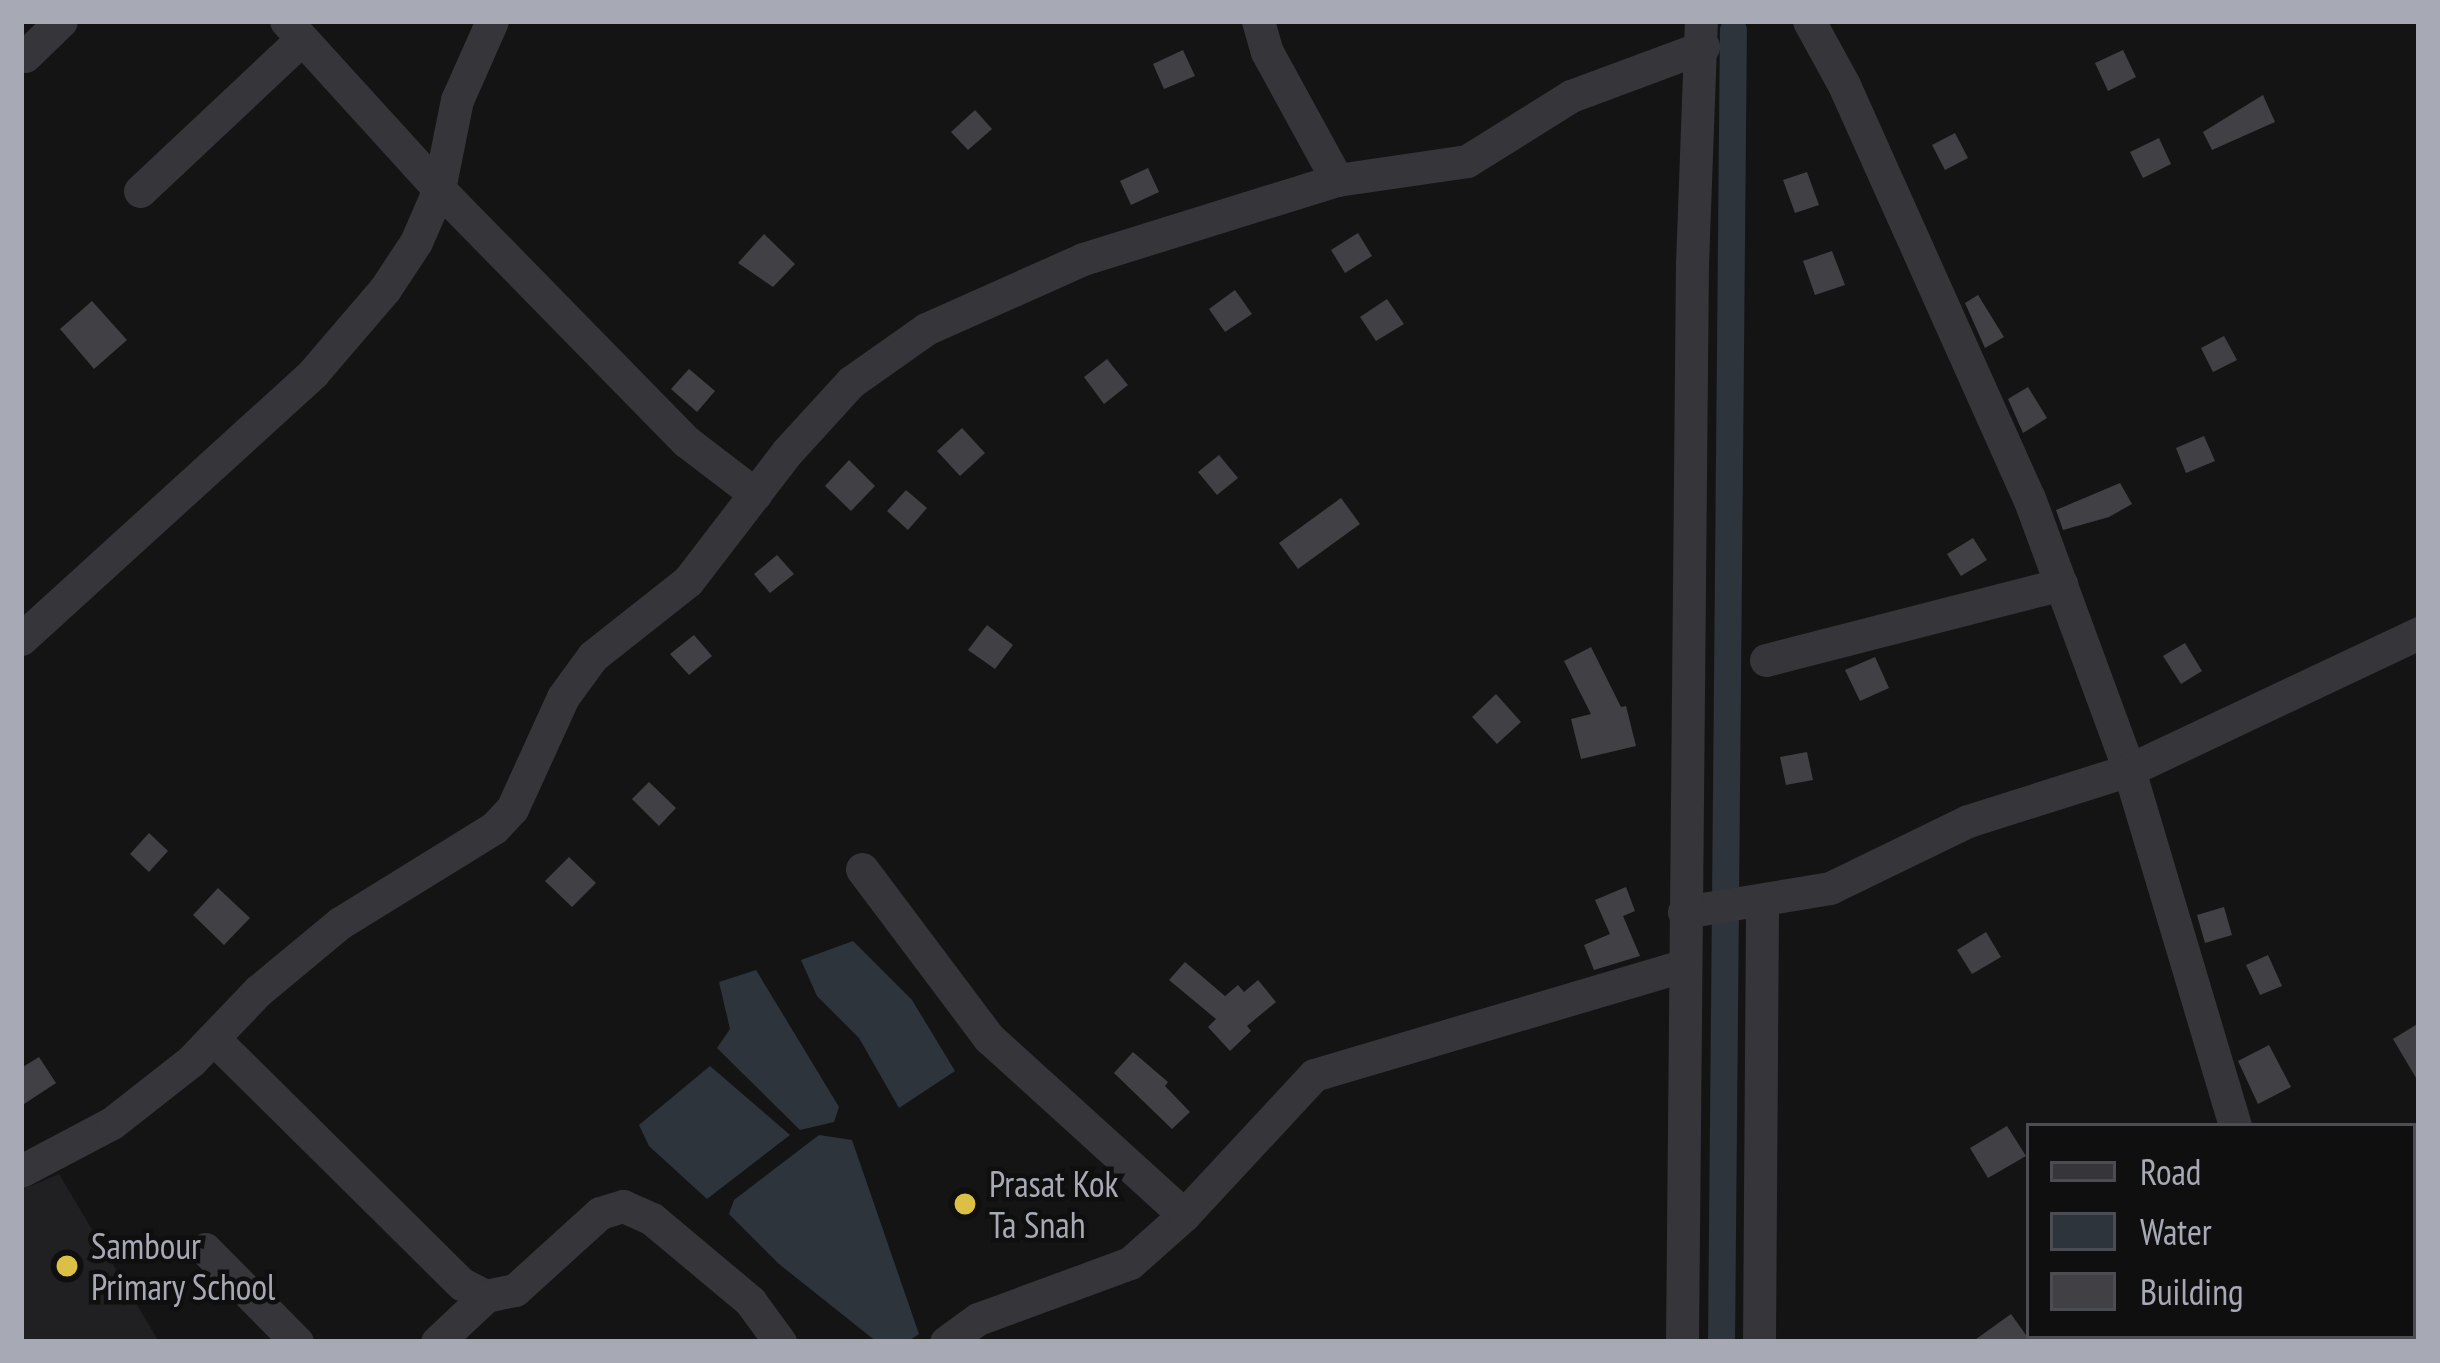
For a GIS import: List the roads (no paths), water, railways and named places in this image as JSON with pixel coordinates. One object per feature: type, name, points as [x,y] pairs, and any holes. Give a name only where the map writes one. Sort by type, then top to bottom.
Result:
[{"type":"street","points":[[25,56],[61,21]]},
{"type":"street","points":[[21,639],[313,373],[395,273],[440,189],[457,100],[492,21]]},
{"type":"street","points":[[1258,21],[1267,52],[1337,180]]},
{"type":"street","points":[[1809,21],[1844,85],[2030,498],[2128,770],[2234,1123]]},
{"type":"street","points":[[21,1171],[112,1123],[340,923],[494,828],[512,808],[563,697],[593,656],[688,581],[850,382],[926,328],[1083,259],[1337,180],[1467,161],[1571,96],[1706,29],[1692,264],[1682,1342]]},
{"type":"street","points":[[140,191],[294,30],[440,189],[688,442],[755,494]]},
{"type":"street","points":[[1766,660],[2061,584]]},
{"type":"street","points":[[1684,913],[1830,889],[1968,821],[2128,770],[2419,633]]},
{"type":"street","points":[[862,869],[989,1038],[1184,1215]]},
{"type":"street","points":[[1759,1342],[1762,900]]},
{"type":"street","points":[[946,1342],[978,1319],[1130,1263],[1184,1215],[1314,1075],[1685,964]]},
{"type":"street","points":[[213,1038],[462,1284],[486,1296]]},
{"type":"street","points":[[437,1342],[486,1296],[515,1290],[600,1213],[623,1206],[652,1219],[750,1301],[780,1342]]},
{"type":"street","points":[[205,1249],[297,1342]]},
{"type":"water","points":[[853,941],[912,1000],[955,1071],[899,1108],[859,1038],[817,996],[801,960]]},
{"type":"water","points":[[756,970],[839,1107],[834,1122],[800,1130],[717,1048],[730,1029],[719,982]]},
{"type":"water","points":[[710,1066],[790,1135],[707,1199],[649,1146],[639,1125]]},
{"type":"water","points":[[819,1135],[852,1140],[919,1334],[907,1342],[877,1342],[779,1264],[729,1214],[734,1200]]},
{"type":"waterway","points":[[1721,1342],[1733,30]]},
{"type":"place","name":"Prasat Kok Ta Snah","points":[[965,1204]]},
{"type":"place","name":"Sambour Primary School","points":[[67,1266]]}]
